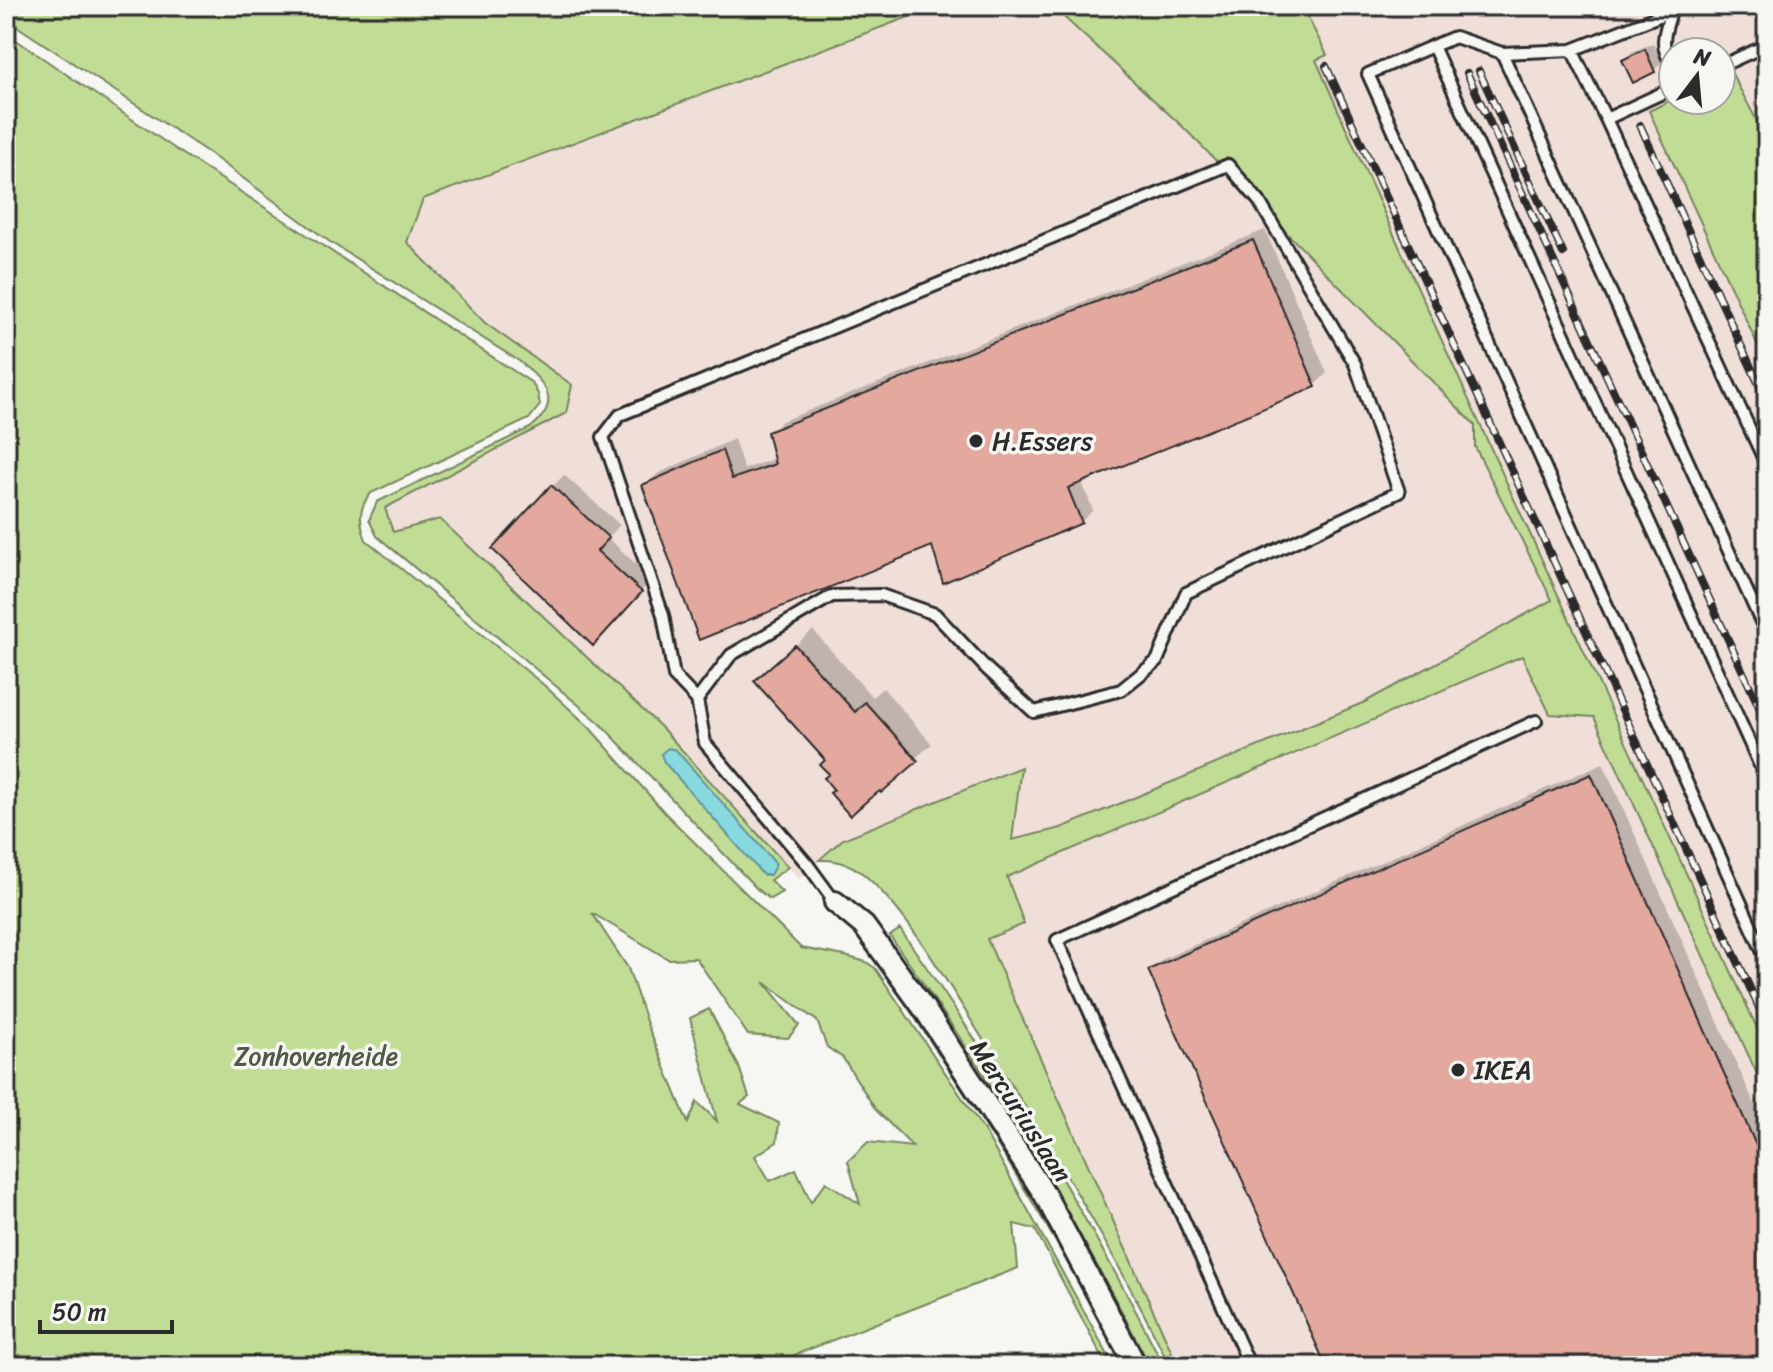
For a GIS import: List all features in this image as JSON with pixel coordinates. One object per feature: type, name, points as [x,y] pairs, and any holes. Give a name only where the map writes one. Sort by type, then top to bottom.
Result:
[{"type":"street","name":"Mercuriuslaan","points":[[835,902],[864,926],[951,1050],[1045,1195],[1136,1366]]},
{"type":"lane","points":[[1684,6],[1572,50],[1502,53],[1455,37],[1368,74],[1767,961]]},
{"type":"lane","points":[[1663,36],[1671,12]]},
{"type":"lane","points":[[1737,59],[1767,45]]},
{"type":"lane","points":[[1433,46],[1767,781]]},
{"type":"lane","points":[[1572,50],[1767,466]]},
{"type":"lane","points":[[1502,53],[1767,635]]},
{"type":"lane","points":[[1606,119],[1657,95]]},
{"type":"lane","points":[[697,700],[731,655],[832,596],[881,595],[935,614],[987,669],[1034,712],[1121,690],[1157,661],[1186,593],[1399,492],[1355,364],[1259,201],[1228,165],[620,415],[603,437],[663,615],[674,676],[697,700],[705,743],[808,865],[835,902]]},
{"type":"lane","points":[[1250,1366],[1057,940],[1536,721]]},
{"type":"shaded area","points":[[938,6],[1052,6],[1184,128],[1475,425],[1475,447],[1552,600],[1365,702],[1061,828],[1011,841],[1021,768],[843,839],[799,879],[661,727],[441,519],[393,533],[384,508],[566,413],[572,385],[485,323],[407,242],[423,199]]},
{"type":"shaded area","points":[[1302,6],[1407,6],[1421,18],[1448,6],[1767,6],[1767,140],[1737,82],[1737,36],[1657,36],[1657,107],[1649,111],[1767,365],[1767,1050],[1416,287],[1316,60],[1327,55]]},
{"type":"shaded area","name":"IKEA","points":[[1522,656],[1550,714],[1594,717],[1767,1099],[1767,1366],[1178,1366],[986,939],[1024,924],[1007,877]]},
{"type":"green space","points":[[6,6],[938,6],[423,199],[407,242],[485,323],[572,385],[566,413],[385,508],[393,532],[440,519],[661,727],[788,867],[770,880],[782,892],[770,899],[758,890],[600,723],[377,536],[369,520],[377,502],[530,428],[546,410],[548,401],[543,385],[536,377],[519,361],[330,242],[209,153],[6,19]]},
{"type":"green space","points":[[1052,6],[1302,6],[1327,55],[1316,60],[1371,184],[1767,1050],[1767,1096],[1594,717],[1550,714],[1522,656],[1007,877],[1024,924],[987,939],[1178,1366],[1170,1366],[1080,1199],[915,933],[864,874],[846,864],[819,860],[843,839],[1021,767],[1012,840],[1061,828],[1365,702],[1552,600],[1475,447],[1475,425],[1184,128]]},
{"type":"green space","name":"Zonhoverheide","points":[[6,33],[171,146],[532,383],[540,405],[529,419],[371,493],[361,515],[366,540],[545,686],[589,727],[665,813],[801,948],[845,956],[875,968],[985,1132],[1114,1366],[1107,1366],[1035,1229],[1014,1224],[1018,1268],[774,1363],[759,1355],[742,1366],[6,1366]],"holes":[[[592,913],[668,959],[696,958],[748,1035],[788,1038],[799,1025],[764,982],[817,1021],[827,1047],[843,1058],[876,1110],[913,1147],[868,1142],[848,1161],[860,1204],[826,1182],[811,1202],[796,1169],[770,1181],[755,1156],[777,1142],[779,1123],[740,1104],[749,1097],[739,1067],[709,1009],[690,1018],[717,1121],[697,1102],[688,1123],[647,1024],[628,968]]]},
{"type":"green space","points":[[1737,83],[1767,140],[1767,365],[1649,111],[1657,107],[1657,116],[1737,116]]},
{"type":"green space","points":[[900,929],[972,1035],[1073,1197],[1164,1366],[1150,1366],[1028,1146],[890,936]]},
{"type":"green space","points":[[878,962],[887,970],[1035,1197],[1126,1366],[1122,1366],[1067,1261],[1007,1160]]},
{"type":"water","points":[[668,748],[676,750],[776,864],[770,875],[763,875],[664,762],[661,754]]},
{"type":"building","points":[[1645,49],[1655,72],[1633,83],[1622,60]]},
{"type":"building","name":"H.Essers","points":[[1253,240],[1316,387],[1068,488],[1082,523],[943,583],[932,546],[699,640],[642,485],[722,450],[732,479],[775,464],[767,432]]},
{"type":"building","points":[[551,485],[609,538],[597,551],[642,592],[593,646],[492,549]]},
{"type":"building","points":[[795,645],[855,712],[865,702],[918,761],[850,816],[830,793],[834,790],[824,778],[829,774],[820,765],[825,760],[754,681]]},
{"type":"building","name":"IKEA","points":[[1591,774],[1767,1170],[1767,1366],[1326,1366],[1148,970]]},
{"type":"railway","points":[[1326,66],[1767,1025]]},
{"type":"railway","points":[[1479,71],[1563,253]]},
{"type":"railway","points":[[1467,73],[1767,724]]},
{"type":"railway","points":[[1640,125],[1767,402]]},
{"type":"place","name":"H.Essers","points":[[976,441]]},
{"type":"place","name":"IKEA","points":[[1458,1070]]}]
